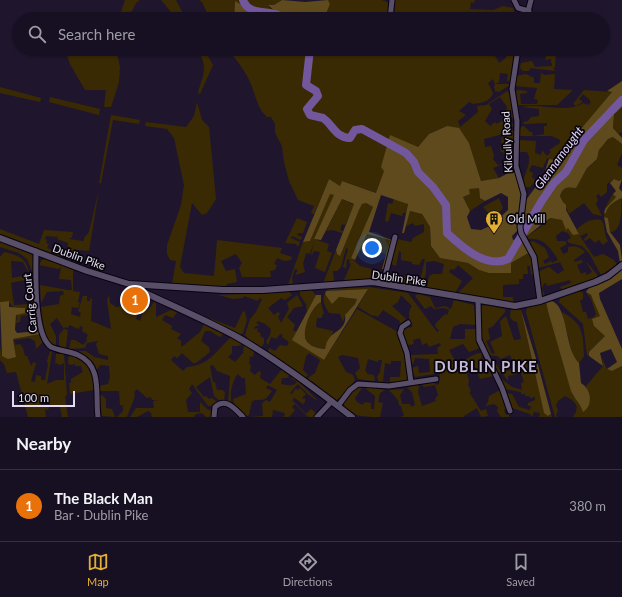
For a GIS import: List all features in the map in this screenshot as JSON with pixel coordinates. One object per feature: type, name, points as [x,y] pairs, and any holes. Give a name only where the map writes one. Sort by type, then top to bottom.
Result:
[{"type":"street","points":[[391,12],[392,0]]},
{"type":"street","points":[[514,0],[518,8],[528,11],[531,0]]},
{"type":"street","name":"Kilcully Road","points":[[517,56],[512,89],[518,124],[516,166],[524,194],[520,231],[534,257],[540,301]]},
{"type":"street","points":[[383,284],[395,237]]},
{"type":"street","name":"Dublin Pike","points":[[0,238],[114,280],[140,285],[223,290],[263,290],[373,282],[478,301],[515,306],[540,301],[595,282],[608,276],[622,265]]},
{"type":"street","name":"Carrig Court","points":[[36,251],[38,310],[43,337],[47,345],[79,355],[91,365],[96,377],[98,417]]},
{"type":"street","name":"Dublin Pike","points":[[140,285],[143,292],[216,326],[255,348],[301,378],[352,417]]},
{"type":"street","points":[[478,301],[479,340],[502,388],[510,411]]},
{"type":"street","points":[[408,323],[402,327],[400,333],[407,353],[411,382]]},
{"type":"street","points":[[338,406],[350,390],[358,384],[389,386],[436,379]]},
{"type":"street","points":[[214,417],[215,407],[220,403],[225,402],[233,407],[243,417]]},
{"type":"street","points":[[318,417],[332,402]]},
{"type":"shaded area","points":[[125,0],[140,0],[136,3],[132,12],[121,12]]},
{"type":"shaded area","points":[[161,0],[176,0],[182,12],[171,12]]},
{"type":"shaded area","points":[[199,0],[282,0],[274,5],[268,6],[275,12],[255,12],[235,1],[234,12],[207,12],[202,2]]},
{"type":"shaded area","points":[[282,0],[305,2],[328,0],[330,4],[327,12],[276,12],[268,5],[274,5]]},
{"type":"shaded area","points":[[328,0],[382,0],[389,3],[388,12],[327,12],[330,4]]},
{"type":"shaded area","points":[[394,0],[475,0],[474,3],[471,2],[470,9],[493,10],[503,6],[513,8],[514,12],[395,12]]},
{"type":"shaded area","points":[[235,1],[255,12],[234,12]]},
{"type":"shaded area","points":[[67,56],[118,56],[120,67],[119,82],[111,107],[104,107],[106,90],[85,90],[70,64]]},
{"type":"shaded area","points":[[201,56],[208,56],[213,65],[200,94],[198,93],[204,71]]},
{"type":"shaded area","points":[[233,56],[495,56],[499,63],[506,56],[516,56],[510,85],[499,92],[495,91],[493,79],[488,83],[493,93],[492,96],[485,102],[473,104],[469,102],[459,111],[466,115],[458,121],[460,127],[478,112],[477,106],[486,105],[507,91],[511,93],[515,120],[506,113],[507,107],[500,97],[489,104],[492,109],[485,121],[490,126],[495,122],[497,124],[503,120],[514,125],[499,135],[484,139],[485,147],[491,146],[494,155],[493,159],[498,165],[507,162],[493,168],[499,178],[481,181],[469,143],[447,126],[429,134],[418,147],[384,171],[377,193],[342,181],[340,186],[329,179],[314,214],[311,213],[314,206],[298,200],[289,181],[282,146],[275,133],[275,124],[271,117],[267,117],[261,110],[253,88]],"holes":[[[500,73],[508,74],[507,81],[510,81],[510,84],[495,84],[499,82]]]},
{"type":"shaded area","points":[[546,56],[556,56],[555,67],[553,68],[555,71],[531,68],[528,71],[523,71],[520,68],[521,63],[532,61],[535,67],[552,66],[552,59],[545,60]]},
{"type":"shaded area","points":[[541,73],[544,75],[555,74],[554,89],[572,90],[571,92],[557,105],[518,105],[516,92],[518,90],[527,91],[527,93],[520,94],[521,104],[537,104],[538,100],[534,99],[537,88],[515,86],[516,76],[526,74],[534,78],[534,83],[540,83]]},
{"type":"shaded area","points":[[622,81],[622,107],[614,114],[613,128],[622,138],[622,144],[613,137],[608,139],[599,150],[597,159],[587,168],[576,188],[566,188],[562,191],[560,196],[566,205],[566,210],[579,234],[573,235],[568,228],[566,230],[562,220],[550,218],[527,236],[522,230],[526,200],[543,177],[549,159],[555,160],[612,92],[607,91]]},
{"type":"shaded area","points":[[0,87],[41,98],[40,102],[0,93]]},
{"type":"shaded area","points":[[584,90],[612,92],[577,135],[573,135],[574,138],[555,160],[547,158],[543,168],[532,165],[529,171],[533,173],[532,177],[536,181],[530,187],[524,187],[524,178],[529,156],[527,152],[519,152],[520,140],[536,141],[535,153],[541,155],[542,150],[547,156],[551,152],[549,150],[560,143],[560,140],[552,136],[533,136],[544,134],[544,126],[547,126],[547,123],[523,124],[531,117],[539,116],[539,109],[522,107],[537,106],[569,108],[577,106],[584,103],[586,105],[588,103],[588,106],[592,101],[590,103],[590,100],[583,94],[579,99],[583,102],[576,106],[573,104]]},
{"type":"shaded area","points":[[50,97],[100,109],[99,115],[49,102]]},
{"type":"shaded area","points":[[197,102],[202,120],[209,127],[216,199],[207,213],[202,215],[192,203],[180,267],[184,273],[214,276],[217,240],[282,248],[280,253],[292,257],[291,260],[284,261],[277,258],[274,264],[277,265],[275,270],[270,271],[271,277],[242,277],[239,268],[242,263],[236,254],[221,261],[226,271],[235,269],[237,282],[227,284],[225,288],[172,284],[176,261],[170,260],[167,254],[167,245],[181,205],[184,185],[174,138],[167,129],[145,126],[146,122],[186,127],[194,116]]},
{"type":"shaded area","points":[[622,107],[622,131],[619,134],[613,128],[614,114]]},
{"type":"shaded area","points":[[111,115],[140,120],[139,124],[113,120],[101,183],[99,183]]},
{"type":"shaded area","points":[[447,126],[459,128],[469,143],[481,181],[499,178],[515,171],[522,192],[518,230],[512,236],[513,240],[523,242],[530,252],[511,263],[511,273],[489,273],[479,270],[468,263],[440,258],[431,246],[430,227],[422,214],[410,211],[404,233],[402,233],[408,204],[381,195],[369,232],[392,240],[385,269],[382,269],[390,240],[367,234],[355,260],[351,258],[373,207],[366,203],[362,204],[359,210],[340,256],[337,254],[336,250],[354,204],[342,199],[321,240],[314,239],[334,195],[330,194],[310,241],[303,242],[329,179],[340,186],[342,181],[376,193],[384,171],[381,167],[390,135],[418,147],[429,134]],"holes":[[[479,188],[480,198],[485,201],[501,193],[508,197],[508,210],[492,225],[481,230],[471,229],[467,217],[470,211],[463,197],[470,194],[469,189]]]},
{"type":"shaded area","points":[[524,126],[532,132],[533,136],[519,136],[519,128]]},
{"type":"shaded area","points":[[511,130],[515,131],[514,154],[510,157],[509,154],[505,155],[501,152],[500,147],[503,146],[501,142],[503,134]]},
{"type":"shaded area","points":[[613,137],[622,144],[622,153],[617,165],[622,168],[622,179],[619,181],[614,179],[607,184],[607,192],[601,197],[599,194],[596,196],[598,200],[596,204],[602,216],[593,214],[584,203],[569,214],[560,196],[562,191],[566,188],[576,187],[587,168],[597,159],[599,150],[608,139]]},
{"type":"shaded area","points":[[614,179],[619,181],[622,179],[619,188],[622,192],[622,199],[621,198],[612,204],[606,213],[604,213],[605,209],[616,197],[613,194],[616,191],[610,183]]},
{"type":"shaded area","points":[[479,187],[480,198],[485,201],[470,211],[463,197],[470,194],[469,189]]},
{"type":"shaded area","points":[[99,189],[89,251],[78,250],[76,263],[67,259],[68,243],[57,239],[58,237],[46,236],[45,239],[47,240],[46,243],[49,244],[47,248],[61,254],[62,257],[0,234],[0,229],[39,244],[44,230],[73,232],[72,237],[69,239],[84,241],[84,238],[89,232]]},
{"type":"shaded area","points":[[330,193],[335,195],[314,239],[329,244],[327,251],[332,253],[325,272],[315,268],[320,252],[314,251],[311,255],[314,241],[310,254],[306,253],[303,264],[305,272],[295,275],[298,270],[295,269],[292,277],[293,285],[288,285],[303,242],[310,241]]},
{"type":"shaded area","points":[[613,193],[616,197],[606,208],[606,207]]},
{"type":"shaded area","points":[[621,197],[619,224],[614,231],[610,232],[608,218],[604,217],[604,213],[606,213],[609,206]]},
{"type":"shaded area","points":[[499,198],[503,208],[493,218],[483,207]]},
{"type":"shaded area","points":[[342,199],[354,205],[345,225],[342,224],[340,230],[343,231],[342,233],[333,230],[326,231]]},
{"type":"shaded area","points":[[394,199],[408,203],[406,213],[403,213],[402,216],[391,213],[388,222],[385,221],[388,203],[392,204]]},
{"type":"shaded area","points":[[365,203],[373,207],[351,258],[360,266],[379,271],[381,275],[380,278],[367,281],[344,280],[351,264],[349,263],[350,260],[347,259],[346,268],[343,267],[348,249],[346,248],[341,267],[337,271],[333,271],[334,282],[325,283],[324,281],[336,250],[337,254],[362,204]]},
{"type":"shaded area","points":[[410,211],[422,214],[430,227],[431,246],[440,258],[468,263],[479,270],[511,273],[511,263],[530,252],[535,275],[531,274],[530,266],[527,266],[528,274],[523,274],[523,279],[519,279],[519,284],[503,285],[503,297],[513,297],[513,303],[458,293],[473,278],[458,265],[454,270],[451,269],[449,272],[462,281],[455,293],[427,288],[429,276],[433,274],[442,274],[444,264],[434,261],[426,262],[426,273],[422,287],[389,281],[389,274],[420,279],[421,277],[425,259],[422,259],[419,265],[412,264],[412,262],[401,260],[401,252],[399,251],[396,266],[391,264],[397,239],[411,242],[413,238],[424,232],[424,224],[415,226],[413,223],[406,226]]},
{"type":"shaded area","points":[[604,217],[608,218],[610,232],[620,245],[622,260],[620,263],[618,251],[607,232]]},
{"type":"shaded area","points":[[297,218],[307,222],[303,233],[298,233],[297,235],[302,237],[301,240],[292,236],[291,238],[300,242],[298,247],[296,244],[285,243]]},
{"type":"shaded area","points":[[550,218],[562,220],[566,229],[568,228],[579,234],[577,229],[585,223],[591,220],[601,220],[604,224],[608,241],[603,245],[599,240],[595,243],[590,238],[585,241],[584,239],[588,235],[587,233],[580,236],[594,257],[603,254],[614,260],[617,265],[601,275],[589,253],[582,246],[569,243],[567,240],[571,238],[568,233],[562,231],[556,236],[557,241],[565,241],[567,244],[560,248],[563,254],[568,252],[568,247],[571,246],[581,249],[585,252],[574,260],[575,262],[581,260],[583,262],[577,265],[581,274],[585,272],[587,275],[592,272],[586,261],[599,277],[562,291],[560,287],[571,283],[570,280],[547,286],[546,283],[544,283],[542,289],[545,296],[542,296],[537,272],[549,267],[558,274],[564,270],[560,262],[538,268],[530,242],[533,241],[545,248],[549,257],[543,261],[545,264],[558,260],[553,252],[543,242],[529,239],[527,236],[541,227]]},
{"type":"shaded area","points":[[367,234],[390,240],[386,254],[376,251],[373,256],[362,254],[364,247],[362,251],[359,250]]},
{"type":"shaded area","points":[[0,242],[33,255],[34,276],[27,259],[19,253],[0,247]]},
{"type":"shaded area","points":[[4,252],[21,258],[28,268],[29,273],[23,262],[11,261],[12,278],[27,275],[30,279],[11,283],[14,305],[29,304],[31,298],[35,295],[37,322],[29,315],[21,316],[20,322],[15,323],[17,319],[16,315],[25,308],[13,307],[8,301],[0,302],[0,257]]},
{"type":"shaded area","points":[[48,259],[73,270],[73,291],[80,292],[78,302],[80,303],[78,308],[72,307],[71,314],[80,317],[81,313],[78,311],[83,296],[87,296],[87,301],[90,301],[90,298],[92,299],[91,321],[111,329],[107,300],[109,295],[110,303],[116,307],[126,305],[126,308],[138,313],[136,319],[140,321],[143,311],[148,310],[154,302],[156,303],[156,317],[171,310],[177,312],[173,318],[165,315],[162,320],[172,326],[171,329],[181,334],[177,338],[181,341],[181,346],[200,332],[204,324],[223,334],[220,337],[210,331],[205,331],[201,341],[209,347],[210,352],[196,363],[193,363],[182,353],[177,358],[174,356],[171,360],[183,371],[187,367],[195,366],[207,360],[231,337],[242,344],[232,346],[232,353],[228,357],[235,362],[243,353],[244,345],[254,351],[253,357],[250,356],[250,371],[255,375],[259,371],[261,372],[260,378],[270,384],[282,369],[290,375],[287,378],[282,378],[281,384],[294,385],[297,382],[291,378],[293,376],[319,402],[298,384],[290,393],[292,394],[296,388],[297,390],[300,388],[306,394],[302,398],[305,398],[305,402],[303,404],[295,398],[292,400],[306,414],[311,409],[318,414],[316,417],[308,417],[295,404],[292,407],[295,410],[289,417],[284,417],[285,413],[273,410],[272,417],[251,417],[263,416],[262,403],[266,400],[270,402],[277,390],[268,385],[266,388],[272,391],[263,400],[252,401],[249,415],[245,417],[235,407],[233,399],[246,394],[245,378],[242,378],[238,374],[234,380],[231,392],[232,404],[228,402],[230,376],[217,371],[213,365],[210,366],[213,382],[215,382],[217,390],[222,390],[225,392],[224,401],[220,401],[214,396],[210,377],[196,387],[204,397],[206,396],[209,399],[212,398],[217,402],[213,406],[208,406],[192,384],[189,389],[192,393],[186,400],[188,412],[200,412],[200,402],[207,409],[212,411],[213,417],[206,417],[202,413],[196,414],[194,417],[152,417],[151,413],[148,411],[137,417],[130,417],[136,408],[154,408],[153,401],[158,400],[152,400],[151,397],[147,398],[137,389],[134,392],[135,396],[127,417],[117,417],[123,411],[123,407],[121,406],[125,405],[120,405],[119,391],[99,391],[99,386],[108,384],[110,377],[109,366],[100,365],[97,370],[93,362],[79,353],[79,351],[86,351],[94,357],[108,360],[108,356],[99,354],[96,344],[98,341],[87,343],[85,348],[69,349],[71,340],[75,340],[83,345],[87,341],[86,339],[88,335],[82,331],[83,327],[80,326],[79,329],[69,325],[68,328],[65,327],[64,329],[57,318],[50,324],[56,336],[56,346],[48,341],[43,324],[41,307],[59,304],[60,296],[64,294],[63,291],[47,292],[41,303],[40,285],[72,290],[71,280],[59,279],[61,267],[58,269],[39,265],[42,260]]},
{"type":"shaded area","points":[[622,269],[622,279],[599,293],[600,299],[622,349],[622,366],[612,371],[607,369],[617,362],[611,349],[600,353],[603,366],[589,356],[589,352],[605,336],[594,326],[592,319],[600,316],[591,295],[586,292],[592,286]]},
{"type":"shaded area","points":[[369,287],[408,293],[437,332],[439,331],[435,326],[436,323],[445,314],[447,315],[449,310],[444,308],[434,309],[431,306],[425,309],[415,296],[418,294],[430,297],[435,308],[445,306],[451,309],[454,300],[474,305],[476,325],[460,324],[453,327],[450,339],[465,339],[465,329],[476,329],[480,348],[469,352],[463,344],[449,350],[457,364],[475,354],[482,353],[481,359],[483,362],[486,362],[493,376],[480,379],[476,370],[473,371],[470,369],[467,371],[469,381],[468,385],[471,391],[469,392],[481,411],[486,409],[488,416],[481,417],[477,408],[464,417],[400,417],[404,416],[401,406],[389,390],[404,389],[400,395],[402,404],[410,404],[411,407],[415,405],[412,392],[407,388],[416,385],[419,386],[418,392],[422,406],[436,401],[435,399],[438,395],[435,385],[424,387],[422,385],[433,381],[436,385],[439,384],[440,373],[415,377],[412,369],[414,367],[418,366],[419,373],[430,372],[429,359],[415,358],[413,364],[411,363],[411,355],[438,354],[437,348],[441,345],[440,343],[429,347],[427,343],[422,345],[420,338],[413,340],[414,344],[408,345],[404,338],[403,330],[407,325],[410,328],[413,326],[410,322],[409,316],[409,311],[412,306],[401,295],[398,302],[392,306],[406,319],[399,327],[400,321],[383,310],[378,317],[373,316],[358,307],[368,289],[326,291],[329,289]]},
{"type":"shaded area","points":[[368,289],[324,360],[292,340],[316,295],[321,295],[321,302],[309,317],[305,336],[309,344],[325,349],[327,341],[342,327],[345,320],[345,315],[355,304],[357,299],[339,297],[332,304],[325,294],[326,291]]},
{"type":"shaded area","points":[[311,290],[316,295],[307,312],[306,304],[300,295],[300,291]]},
{"type":"shaded area","points":[[579,291],[583,293],[583,299],[580,301],[583,312],[586,312],[588,319],[594,317],[596,314],[591,299],[586,292],[594,300],[601,318],[605,336],[589,352],[589,356],[587,355],[583,324],[559,302],[560,298]]},
{"type":"shaded area","points":[[289,292],[292,295],[285,300],[281,298],[268,308],[274,315],[278,312],[280,314],[278,317],[281,323],[289,309],[287,303],[297,295],[303,306],[294,308],[287,317],[295,325],[293,330],[297,332],[293,340],[324,360],[357,309],[398,332],[405,354],[407,380],[390,383],[390,377],[400,377],[401,361],[391,361],[391,364],[385,363],[383,381],[379,382],[377,377],[380,372],[382,360],[378,360],[378,362],[368,359],[365,371],[367,374],[374,375],[375,380],[358,379],[355,373],[360,368],[358,358],[342,355],[338,357],[346,372],[353,375],[355,380],[342,396],[336,400],[312,381],[311,382],[308,380],[308,378],[315,373],[320,360],[309,353],[306,356],[303,370],[308,375],[305,378],[268,353],[269,348],[275,351],[280,345],[287,346],[289,342],[282,337],[283,335],[280,334],[276,339],[271,337],[268,345],[266,342],[270,335],[271,329],[258,321],[256,323],[260,325],[254,327],[255,329],[258,328],[257,331],[261,334],[260,336],[264,338],[264,343],[261,348],[246,339],[247,337],[245,335],[250,319],[256,312],[262,299],[259,298],[258,301],[244,296],[243,298],[233,299],[218,295]]},
{"type":"shaded area","points":[[325,294],[327,296],[357,299],[355,304],[345,315],[343,322],[340,314],[329,313],[323,301]]},
{"type":"shaded area","points":[[9,301],[9,307],[25,308],[25,313],[16,315],[15,330],[17,333],[39,331],[40,334],[13,339],[16,357],[8,359],[2,356],[0,302]]},
{"type":"shaded area","points":[[552,301],[557,305],[561,312],[574,357],[579,363],[581,383],[589,393],[589,405],[583,412],[571,391],[548,311],[546,302]]},
{"type":"shaded area","points":[[321,302],[324,314],[322,315],[322,318],[317,318],[316,327],[333,331],[325,349],[310,344],[307,342],[305,336],[309,317]]},
{"type":"shaded area","points":[[546,302],[573,396],[579,400],[590,400],[586,386],[603,366],[602,358],[607,369],[612,371],[622,366],[622,417],[573,417],[577,410],[576,404],[565,396],[558,401],[556,406],[558,410],[556,416],[558,417],[555,417],[526,312],[527,308]]},
{"type":"shaded area","points":[[485,305],[505,309],[505,312],[493,326],[488,329],[490,339],[486,341],[492,354],[495,353],[490,342],[502,336],[500,321],[506,316],[514,340],[521,339],[517,322],[511,319],[510,315],[511,310],[521,310],[544,412],[548,416],[551,414],[552,417],[539,417],[540,413],[534,412],[532,417],[530,414],[512,408],[507,393],[512,394],[519,407],[530,410],[531,406],[528,406],[528,403],[535,400],[535,397],[530,398],[529,396],[525,396],[525,394],[521,394],[521,392],[505,389],[499,377],[512,387],[522,390],[521,383],[524,382],[521,373],[508,376],[508,381],[503,374],[497,372],[491,359],[500,371],[516,370],[516,367],[511,365],[516,362],[515,359],[512,360],[510,355],[501,359],[497,356],[488,355],[483,343],[481,325],[481,306]]},
{"type":"shaded area","points":[[521,310],[551,414],[548,416],[544,413]]},
{"type":"shaded area","points":[[243,311],[245,312],[247,320],[243,333],[239,335],[193,312],[235,328]]},
{"type":"shaded area","points":[[562,312],[574,320],[582,335],[584,356],[579,363],[573,357]]},
{"type":"shaded area","points":[[64,329],[68,330],[66,348],[59,348],[59,335]]},
{"type":"shaded area","points":[[40,334],[43,342],[36,349],[35,341],[29,338],[14,340],[15,345],[20,344],[31,366],[34,362],[36,363],[31,381],[35,382],[36,375],[41,376],[41,380],[45,380],[48,365],[47,361],[50,351],[52,352],[47,384],[56,380],[64,380],[64,363],[60,365],[55,363],[56,354],[64,354],[67,395],[65,396],[68,417],[62,417],[60,407],[54,407],[47,402],[41,402],[41,406],[49,407],[48,410],[45,409],[46,417],[28,417],[16,372],[7,373],[4,364],[0,360],[0,347],[2,356],[16,357],[13,339]]},
{"type":"shaded area","points":[[69,354],[85,362],[88,366],[93,377],[94,390],[70,394],[69,383],[71,383],[71,379],[83,372],[81,366],[75,366],[75,364],[70,365],[68,363]]},
{"type":"shaded area","points":[[360,386],[362,388],[355,398],[357,402],[363,405],[364,402],[371,403],[371,409],[374,409],[375,396],[365,388],[366,386],[385,390],[380,393],[378,402],[383,403],[380,417],[352,414],[345,408],[344,403],[354,390]]},
{"type":"shaded area","points":[[500,390],[506,409],[504,410],[506,415],[509,414],[509,417],[501,417],[497,411],[498,407],[494,404],[485,406],[488,402],[489,396]]},
{"type":"shaded area","points":[[102,395],[106,399],[106,408],[112,409],[115,417],[102,416],[99,396]]},
{"type":"waterway","name":"Glennamought","points":[[243,0],[246,6],[256,11],[262,12]]},
{"type":"waterway","name":"Glennamought","points":[[309,56],[306,85],[316,91],[318,96],[307,109],[310,115],[323,118],[341,136],[350,138],[355,130],[362,129],[406,153],[414,162],[418,172],[433,187],[446,205],[447,233],[467,250],[483,259],[491,261],[508,259],[541,202],[554,183],[566,172],[584,140],[622,100]]},
{"type":"place","name":"Old Mill","points":[[494,234]]},
{"type":"place","name":"The Black Man","points":[[135,300]]},
{"type":"district","name":"DUBLIN PIKE","points":[[486,367]]}]
